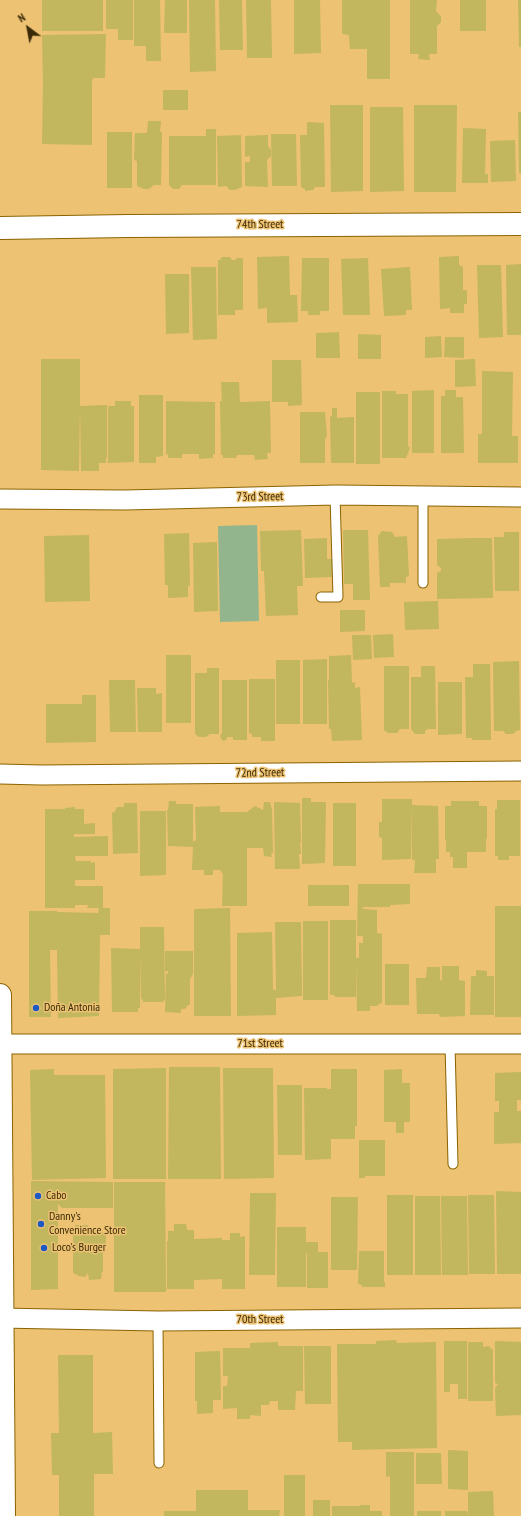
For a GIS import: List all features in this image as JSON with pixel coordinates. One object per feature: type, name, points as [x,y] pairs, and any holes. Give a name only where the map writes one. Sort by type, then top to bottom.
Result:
[{"type":"street","name":"74th Street","points":[[0,228],[521,224]]},
{"type":"street","name":"73rd Street","points":[[0,499],[125,500],[335,495],[521,497]]},
{"type":"street","name":"72nd Street","points":[[0,774],[41,775],[521,771]]},
{"type":"street","points":[[0,995],[1,1318],[4,1516]]},
{"type":"street","name":"71st Street","points":[[0,1044],[521,1044]]},
{"type":"street","name":"70th Street","points":[[1,1318],[158,1321],[521,1318]]},
{"type":"lane","points":[[321,597],[338,597],[335,495]]},
{"type":"lane","points":[[423,496],[423,583]]},
{"type":"lane","points":[[450,1044],[453,1164]]},
{"type":"lane","points":[[158,1321],[159,1463]]},
{"type":"green space","points":[[257,525],[259,621],[220,622],[218,526]]},
{"type":"building","points":[[42,0],[103,0],[103,31],[42,31]]},
{"type":"building","points":[[106,0],[133,0],[133,40],[118,40],[118,29],[106,29]]},
{"type":"building","points":[[134,0],[160,0],[161,61],[146,61],[146,46],[134,46]]},
{"type":"building","points":[[165,0],[187,0],[187,33],[164,33]]},
{"type":"building","points":[[189,0],[215,0],[216,71],[190,72]]},
{"type":"building","points":[[219,0],[242,0],[243,50],[220,50]]},
{"type":"building","points":[[246,0],[271,0],[272,58],[247,58]]},
{"type":"building","points":[[294,0],[320,0],[321,53],[294,54]]},
{"type":"building","points":[[342,0],[390,0],[390,79],[367,79],[367,49],[350,49],[349,35],[342,34]]},
{"type":"building","points":[[410,0],[437,0],[436,11],[441,16],[441,22],[437,26],[437,54],[429,54],[430,60],[418,59],[419,54],[410,54]]},
{"type":"building","points":[[460,0],[486,0],[486,31],[460,31]]},
{"type":"building","points":[[518,0],[521,0],[521,47],[519,47]]},
{"type":"building","points":[[106,34],[105,78],[93,78],[92,82],[92,145],[42,144],[42,35]]},
{"type":"building","points":[[163,90],[188,90],[188,110],[163,110]]},
{"type":"building","points":[[330,105],[363,105],[363,191],[331,192]]},
{"type":"building","points":[[414,105],[457,105],[456,192],[414,192]]},
{"type":"building","points":[[370,107],[403,107],[404,191],[370,192]]},
{"type":"building","points":[[518,112],[521,112],[521,173],[519,173]]},
{"type":"building","points":[[148,121],[161,121],[161,185],[154,185],[149,189],[144,189],[137,186],[137,161],[134,160],[135,133],[147,133]]},
{"type":"building","points":[[307,122],[324,123],[325,187],[315,187],[313,190],[305,191],[305,189],[301,187],[300,135],[307,135]]},
{"type":"building","points":[[463,128],[486,129],[485,174],[488,174],[488,183],[462,183]]},
{"type":"building","points":[[206,129],[216,129],[216,185],[182,185],[179,189],[173,189],[169,185],[169,136],[206,136]]},
{"type":"building","points":[[107,132],[132,132],[132,188],[107,188]]},
{"type":"building","points":[[271,134],[296,134],[297,186],[272,186]]},
{"type":"building","points":[[241,135],[242,187],[235,190],[230,190],[226,186],[218,187],[217,136]]},
{"type":"building","points":[[268,135],[268,146],[271,150],[271,156],[267,160],[268,187],[245,186],[245,162],[250,162],[250,156],[245,157],[245,136]]},
{"type":"building","points":[[515,140],[516,181],[491,182],[490,141]]},
{"type":"building","points":[[289,256],[290,295],[297,295],[298,322],[267,323],[267,308],[258,309],[257,257]]},
{"type":"building","points":[[459,256],[459,265],[463,267],[463,290],[467,290],[467,304],[464,304],[464,313],[450,313],[450,308],[440,309],[439,257]]},
{"type":"building","points":[[222,257],[230,257],[232,260],[243,258],[243,310],[235,310],[235,315],[218,315],[218,260]]},
{"type":"building","points":[[302,258],[329,258],[329,311],[320,311],[320,315],[308,315],[308,311],[301,311]]},
{"type":"building","points":[[368,258],[370,315],[343,315],[341,259]]},
{"type":"building","points":[[521,264],[521,335],[507,335],[506,265]]},
{"type":"building","points":[[477,265],[501,265],[503,337],[479,338]]},
{"type":"building","points":[[191,267],[216,267],[217,339],[193,340]]},
{"type":"building","points":[[410,267],[412,310],[406,310],[406,315],[384,316],[381,269]]},
{"type":"building","points":[[165,274],[189,274],[189,333],[166,334]]},
{"type":"building","points":[[339,332],[340,358],[316,358],[316,333]]},
{"type":"building","points":[[358,334],[381,335],[381,359],[358,359]]},
{"type":"building","points":[[441,336],[442,357],[425,358],[425,337]]},
{"type":"building","points":[[445,337],[464,337],[464,358],[444,357]]},
{"type":"building","points":[[41,359],[80,359],[80,406],[107,405],[107,458],[106,463],[99,463],[99,471],[81,471],[80,407],[79,471],[41,470]]},
{"type":"building","points":[[475,359],[476,386],[455,387],[455,360]]},
{"type":"building","points":[[272,360],[301,360],[302,405],[288,406],[288,402],[272,402]]},
{"type":"building","points":[[482,371],[513,372],[512,436],[518,436],[518,463],[478,463],[478,434],[482,434]]},
{"type":"building","points":[[221,382],[239,382],[240,402],[270,401],[271,453],[267,453],[268,459],[255,460],[254,455],[237,455],[236,458],[223,458],[223,455],[221,455]]},
{"type":"building","points":[[434,390],[434,453],[412,453],[412,391]]},
{"type":"building","points":[[445,390],[456,390],[456,397],[463,397],[464,453],[441,453],[441,396],[445,396]]},
{"type":"building","points":[[382,391],[396,391],[396,394],[408,394],[408,446],[410,448],[406,458],[382,458]]},
{"type":"building","points":[[356,392],[380,392],[380,464],[356,464]]},
{"type":"building","points":[[139,395],[163,395],[163,456],[156,457],[156,463],[139,463]]},
{"type":"building","points":[[115,401],[131,401],[131,406],[134,406],[134,462],[108,463],[108,406],[115,406]]},
{"type":"building","points":[[166,401],[215,402],[215,454],[213,454],[213,458],[199,459],[199,454],[182,454],[182,458],[168,458],[168,454],[166,455]]},
{"type":"building","points":[[332,408],[337,408],[337,418],[354,417],[354,463],[331,463],[330,417],[332,416]]},
{"type":"building","points":[[300,412],[325,412],[327,436],[325,439],[325,463],[300,463]]},
{"type":"building","points":[[301,530],[303,586],[297,586],[298,615],[266,616],[264,571],[261,571],[260,531]]},
{"type":"building","points":[[343,530],[368,530],[370,600],[353,600],[353,584],[344,584]]},
{"type":"building","points":[[382,531],[392,532],[395,537],[407,536],[409,576],[406,577],[406,583],[390,583],[390,587],[380,587],[378,536]]},
{"type":"building","points":[[504,532],[519,532],[519,591],[495,591],[494,537],[504,537]]},
{"type":"building","points":[[189,533],[190,586],[188,586],[188,597],[168,598],[168,585],[165,585],[164,534]]},
{"type":"building","points":[[89,535],[90,601],[45,602],[44,536]]},
{"type":"building","points":[[327,538],[327,559],[332,559],[332,577],[305,578],[304,539]]},
{"type":"building","points":[[492,538],[493,598],[437,599],[437,573],[441,571],[441,568],[437,565],[437,539]]},
{"type":"building","points":[[217,542],[218,611],[194,612],[193,543]]},
{"type":"building","points":[[438,601],[439,629],[405,630],[404,602]]},
{"type":"building","points":[[340,610],[365,610],[365,631],[340,632]]},
{"type":"building","points":[[393,634],[394,657],[374,658],[373,635]]},
{"type":"building","points":[[352,635],[371,635],[372,659],[353,660]]},
{"type":"building","points":[[166,655],[191,655],[191,723],[166,723]]},
{"type":"building","points":[[351,655],[352,683],[355,682],[355,688],[360,687],[362,740],[332,741],[331,729],[329,729],[329,656]]},
{"type":"building","points":[[327,659],[327,724],[303,724],[303,660]]},
{"type":"building","points":[[276,660],[300,660],[300,724],[276,724]]},
{"type":"building","points":[[519,661],[520,730],[513,734],[506,734],[503,731],[494,731],[493,662]]},
{"type":"building","points":[[473,664],[490,664],[491,740],[472,740],[472,738],[466,738],[465,677],[473,677]]},
{"type":"building","points":[[384,666],[409,666],[409,729],[400,729],[397,733],[388,733],[384,730]]},
{"type":"building","points":[[421,666],[435,666],[436,729],[428,729],[425,731],[425,734],[415,734],[411,729],[411,677],[421,677]]},
{"type":"building","points":[[207,668],[219,668],[219,734],[210,734],[206,737],[199,737],[195,734],[195,673],[207,673]]},
{"type":"building","points":[[249,679],[275,679],[275,741],[261,741],[261,737],[252,737],[252,734],[249,733]]},
{"type":"building","points":[[109,680],[135,680],[136,732],[110,732]]},
{"type":"building","points":[[222,680],[247,680],[247,740],[233,740],[233,737],[227,737],[224,741],[220,736],[222,733]]},
{"type":"building","points":[[438,682],[462,682],[462,734],[438,735]]},
{"type":"building","points":[[137,688],[156,688],[156,694],[162,693],[162,732],[138,732]]},
{"type":"building","points":[[82,695],[96,695],[96,742],[46,743],[46,704],[82,704]]},
{"type":"building","points":[[302,798],[311,798],[311,802],[326,802],[325,863],[302,864]]},
{"type":"building","points":[[382,799],[412,799],[411,859],[382,860],[382,838],[379,837],[379,822],[382,822]]},
{"type":"building","points":[[497,800],[520,800],[520,856],[509,856],[509,860],[498,860],[498,856],[495,856],[495,809],[497,809]]},
{"type":"building","points":[[169,801],[176,801],[176,804],[193,804],[193,842],[196,840],[195,807],[220,806],[220,812],[247,812],[255,806],[263,810],[264,802],[270,802],[272,810],[273,853],[271,853],[272,857],[264,856],[263,848],[247,848],[247,906],[222,906],[223,874],[220,870],[213,870],[213,875],[204,875],[204,870],[192,870],[193,847],[168,846],[167,810]]},
{"type":"building","points":[[451,801],[479,801],[479,806],[487,806],[486,852],[467,852],[467,868],[453,868],[453,857],[450,857],[450,852],[446,852],[445,806],[451,806]]},
{"type":"building","points":[[274,802],[300,803],[300,869],[275,869]]},
{"type":"building","points":[[124,803],[137,803],[138,853],[113,854],[112,812],[114,813],[117,807],[124,807]]},
{"type":"building","points":[[333,803],[356,803],[356,866],[333,866]]},
{"type":"building","points":[[412,805],[438,806],[439,859],[436,859],[436,873],[414,873],[415,860],[412,860]]},
{"type":"building","points":[[75,807],[75,809],[84,809],[84,824],[95,823],[95,834],[74,834],[74,837],[108,836],[108,856],[75,856],[76,861],[91,861],[91,863],[95,862],[95,880],[75,880],[75,886],[103,886],[103,908],[110,908],[110,935],[100,935],[99,1016],[58,1018],[57,950],[50,950],[51,1017],[29,1017],[29,911],[98,913],[99,908],[87,908],[88,905],[75,905],[75,908],[45,908],[45,809],[65,809]]},
{"type":"building","points":[[140,811],[166,811],[166,875],[140,876]]},
{"type":"building","points":[[358,884],[410,884],[410,904],[390,905],[390,907],[363,907],[363,909],[377,910],[377,933],[382,934],[382,1003],[377,1006],[370,1006],[370,1011],[357,1011],[356,958],[359,958],[359,943],[363,943],[363,936],[357,936]]},
{"type":"building","points":[[308,885],[349,885],[349,906],[308,906]]},
{"type":"building","points":[[495,906],[521,906],[521,1017],[495,1017]]},
{"type":"building","points":[[230,908],[231,1016],[194,1016],[194,909]]},
{"type":"building","points":[[330,920],[356,920],[356,997],[335,997],[334,995],[330,995]]},
{"type":"building","points":[[303,921],[328,921],[328,1000],[303,1000]]},
{"type":"building","points":[[275,922],[301,922],[302,996],[276,998],[276,1015],[237,1016],[237,933],[272,932],[273,989],[276,991]]},
{"type":"building","points":[[140,927],[164,927],[165,999],[163,1002],[143,1002],[141,999],[140,951],[140,1008],[138,1008],[138,1012],[112,1012],[111,948],[140,949]]},
{"type":"building","points":[[165,951],[193,951],[193,974],[190,979],[190,1005],[188,1005],[185,1009],[181,1009],[181,1013],[165,1012],[166,973],[168,974],[168,971],[165,971]]},
{"type":"building","points":[[385,964],[409,964],[409,1005],[385,1005]]},
{"type":"building","points":[[442,966],[459,966],[459,980],[465,981],[465,1016],[440,1017],[439,1014],[417,1014],[416,978],[426,978],[427,967],[440,967],[440,980],[442,981]]},
{"type":"building","points":[[476,970],[487,971],[487,976],[494,976],[494,1015],[470,1015],[471,976],[476,976]]},
{"type":"building","points":[[169,1067],[220,1067],[221,1179],[168,1179]]},
{"type":"building","points":[[166,1068],[166,1179],[113,1179],[113,1069]]},
{"type":"building","points":[[223,1068],[273,1068],[274,1178],[224,1179]]},
{"type":"building","points":[[54,1069],[54,1075],[105,1075],[106,1178],[32,1180],[30,1070]]},
{"type":"building","points":[[331,1069],[357,1069],[357,1126],[355,1126],[355,1139],[331,1139],[331,1159],[305,1160],[304,1088],[331,1089]]},
{"type":"building","points":[[402,1069],[402,1083],[410,1083],[410,1122],[404,1122],[404,1133],[396,1133],[396,1122],[384,1122],[384,1070]]},
{"type":"building","points":[[521,1072],[521,1100],[517,1100],[517,1111],[521,1111],[521,1143],[494,1144],[494,1112],[499,1112],[499,1101],[495,1101],[495,1073]]},
{"type":"building","points":[[277,1085],[302,1085],[302,1155],[278,1155]]},
{"type":"building","points":[[359,1140],[385,1140],[385,1176],[365,1176],[365,1178],[359,1178]]},
{"type":"building","points":[[31,1181],[113,1182],[113,1208],[62,1208],[58,1204],[58,1289],[31,1290]]},
{"type":"building","points":[[114,1182],[165,1182],[166,1292],[114,1292]]},
{"type":"building","points":[[496,1191],[521,1192],[521,1274],[497,1274]]},
{"type":"building","points":[[250,1193],[276,1193],[275,1275],[249,1275]]},
{"type":"building","points":[[387,1195],[413,1195],[413,1275],[387,1275]]},
{"type":"building","points":[[468,1195],[494,1195],[495,1274],[469,1274]]},
{"type":"building","points":[[415,1196],[440,1196],[441,1275],[415,1275]]},
{"type":"building","points":[[441,1196],[467,1196],[468,1275],[442,1275]]},
{"type":"building","points":[[331,1197],[358,1197],[357,1270],[331,1270]]},
{"type":"building","points":[[174,1224],[186,1224],[187,1230],[194,1230],[194,1239],[222,1238],[222,1240],[230,1240],[230,1233],[240,1233],[240,1237],[245,1236],[245,1289],[222,1289],[222,1279],[194,1280],[194,1289],[167,1289],[168,1231],[174,1231]]},
{"type":"building","points":[[75,1225],[88,1225],[88,1227],[95,1227],[96,1232],[106,1232],[106,1250],[103,1250],[103,1272],[102,1271],[101,1279],[89,1280],[88,1273],[85,1277],[73,1273],[73,1227],[75,1227]]},
{"type":"building","points":[[277,1227],[306,1227],[306,1242],[318,1242],[318,1252],[328,1252],[328,1288],[307,1288],[307,1253],[306,1287],[277,1287]]},
{"type":"building","points":[[359,1251],[384,1251],[385,1287],[362,1287],[362,1285],[358,1284]]},
{"type":"building","points":[[396,1340],[397,1343],[436,1342],[437,1448],[352,1450],[352,1442],[338,1442],[337,1344],[376,1344],[376,1341]]},
{"type":"building","points":[[444,1341],[467,1341],[467,1399],[458,1399],[458,1384],[450,1384],[450,1392],[444,1392]]},
{"type":"building","points":[[495,1341],[521,1342],[521,1415],[496,1416],[495,1388],[498,1384],[495,1383]]},
{"type":"building","points":[[278,1342],[278,1346],[303,1346],[303,1391],[296,1391],[295,1410],[278,1410],[278,1401],[270,1401],[269,1405],[261,1405],[261,1416],[250,1415],[250,1419],[237,1419],[237,1408],[223,1409],[223,1386],[227,1386],[228,1376],[223,1376],[223,1348],[250,1348],[250,1343]]},
{"type":"building","points":[[468,1342],[483,1342],[483,1347],[489,1346],[493,1349],[493,1401],[468,1401]]},
{"type":"building","points":[[304,1346],[331,1346],[331,1404],[305,1404]]},
{"type":"building","points":[[220,1351],[221,1400],[213,1400],[213,1413],[197,1414],[197,1401],[195,1401],[195,1352]]},
{"type":"building","points":[[58,1355],[93,1355],[93,1433],[112,1432],[113,1474],[94,1474],[94,1516],[59,1516],[59,1475],[52,1475],[51,1433],[59,1433]]},
{"type":"building","points":[[448,1450],[468,1451],[468,1490],[448,1489]]},
{"type":"building","points":[[386,1452],[414,1452],[414,1516],[390,1516],[390,1476],[386,1477]]},
{"type":"building","points":[[416,1453],[441,1453],[442,1484],[416,1484]]},
{"type":"building","points":[[284,1475],[305,1475],[305,1516],[284,1516]]},
{"type":"building","points":[[196,1490],[248,1490],[248,1510],[280,1510],[279,1516],[164,1516],[164,1511],[196,1511]]},
{"type":"building","points":[[493,1491],[494,1516],[468,1516],[468,1492]]},
{"type":"building","points":[[313,1500],[330,1500],[330,1516],[313,1516]]},
{"type":"building","points":[[370,1505],[370,1511],[382,1511],[382,1516],[332,1516],[332,1506]]},
{"type":"building","points":[[417,1511],[441,1511],[441,1516],[417,1516]]},
{"type":"building","points":[[445,1511],[467,1511],[468,1516],[445,1516]]},
{"type":"place","name":"Doña Antonia","points":[[36,1008]]},
{"type":"place","name":"Cabo","points":[[38,1196]]},
{"type":"place","name":"Danny's Convenience Store","points":[[41,1224]]},
{"type":"place","name":"Loco's Burger","points":[[44,1248]]}]
